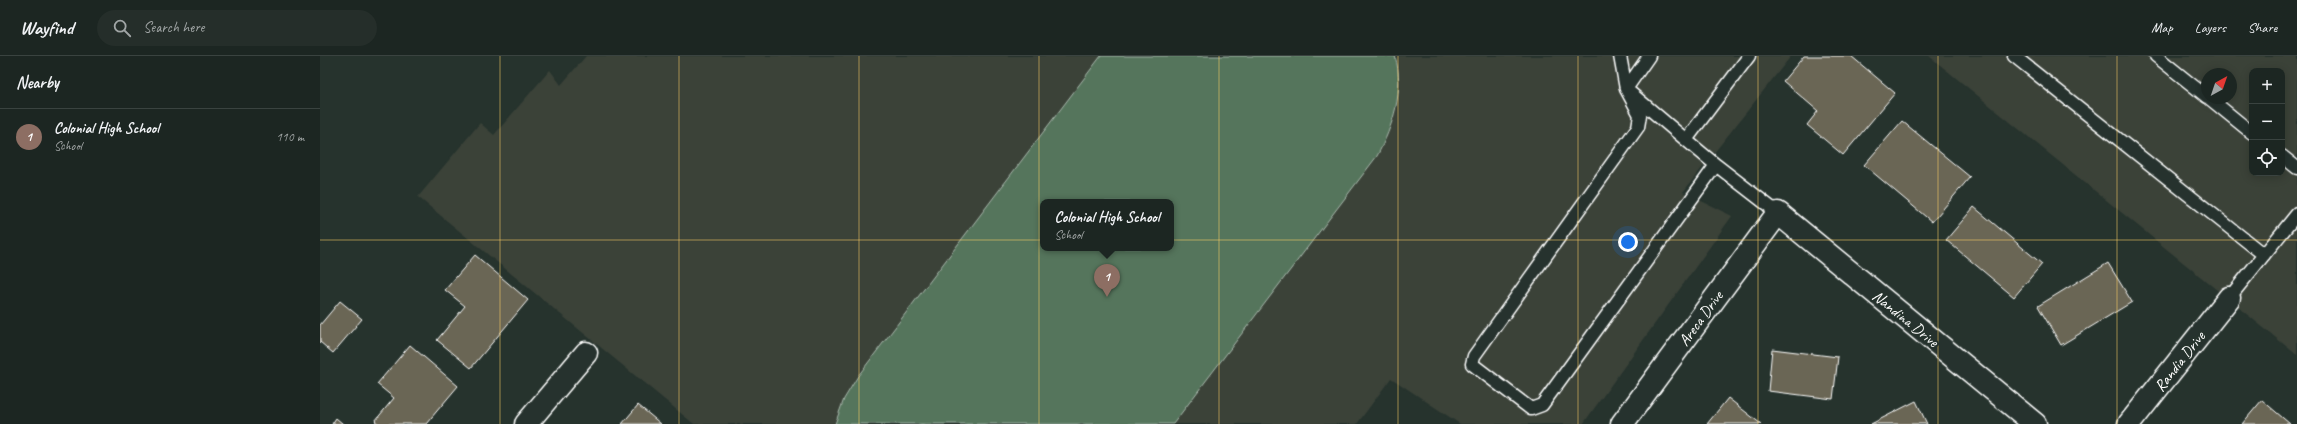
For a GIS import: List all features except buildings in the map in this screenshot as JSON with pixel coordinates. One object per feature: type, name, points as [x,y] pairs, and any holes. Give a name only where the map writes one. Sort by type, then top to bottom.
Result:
[{"type":"street","name":"Areca Drive","points":[[1622,424],[1778,213]]},
{"type":"street","name":"Nandina Drive","points":[[1778,213],[2035,424]]},
{"type":"street","name":"Randia Drive","points":[[2129,424],[2229,298]]},
{"type":"street","points":[[526,424],[586,353]]},
{"type":"lane","points":[[1620,56],[1626,89],[1640,114],[1638,127],[1474,356],[1472,364],[1531,409],[1542,405],[1716,165]]},
{"type":"lane","points":[[1626,89],[1649,56]]},
{"type":"lane","points":[[1686,140],[1749,56]]},
{"type":"lane","points":[[2014,56],[2264,255]]},
{"type":"lane","points":[[2156,56],[2201,91]]},
{"type":"lane","points":[[1626,89],[1716,165],[1778,213]]},
{"type":"lane","points":[[2217,104],[2249,131]]},
{"type":"lane","points":[[2285,158],[2297,168]]},
{"type":"lane","points":[[2229,298],[2297,214]]},
{"type":"shaded area","points":[[586,56],[1791,56],[1683,192],[1732,216],[1583,424],[1460,424],[1391,378],[1357,424],[694,424],[418,197],[480,123],[494,135],[550,70],[561,85]]},
{"type":"shaded area","points":[[1929,56],[2297,56],[2297,355]]},
{"type":"green space","points":[[1101,56],[1395,56],[1399,82],[1396,108],[1388,132],[1377,156],[1173,424],[835,424],[844,399],[858,376]]},
{"type":"place","name":"Colonial High School","points":[[1107,297]]}]
